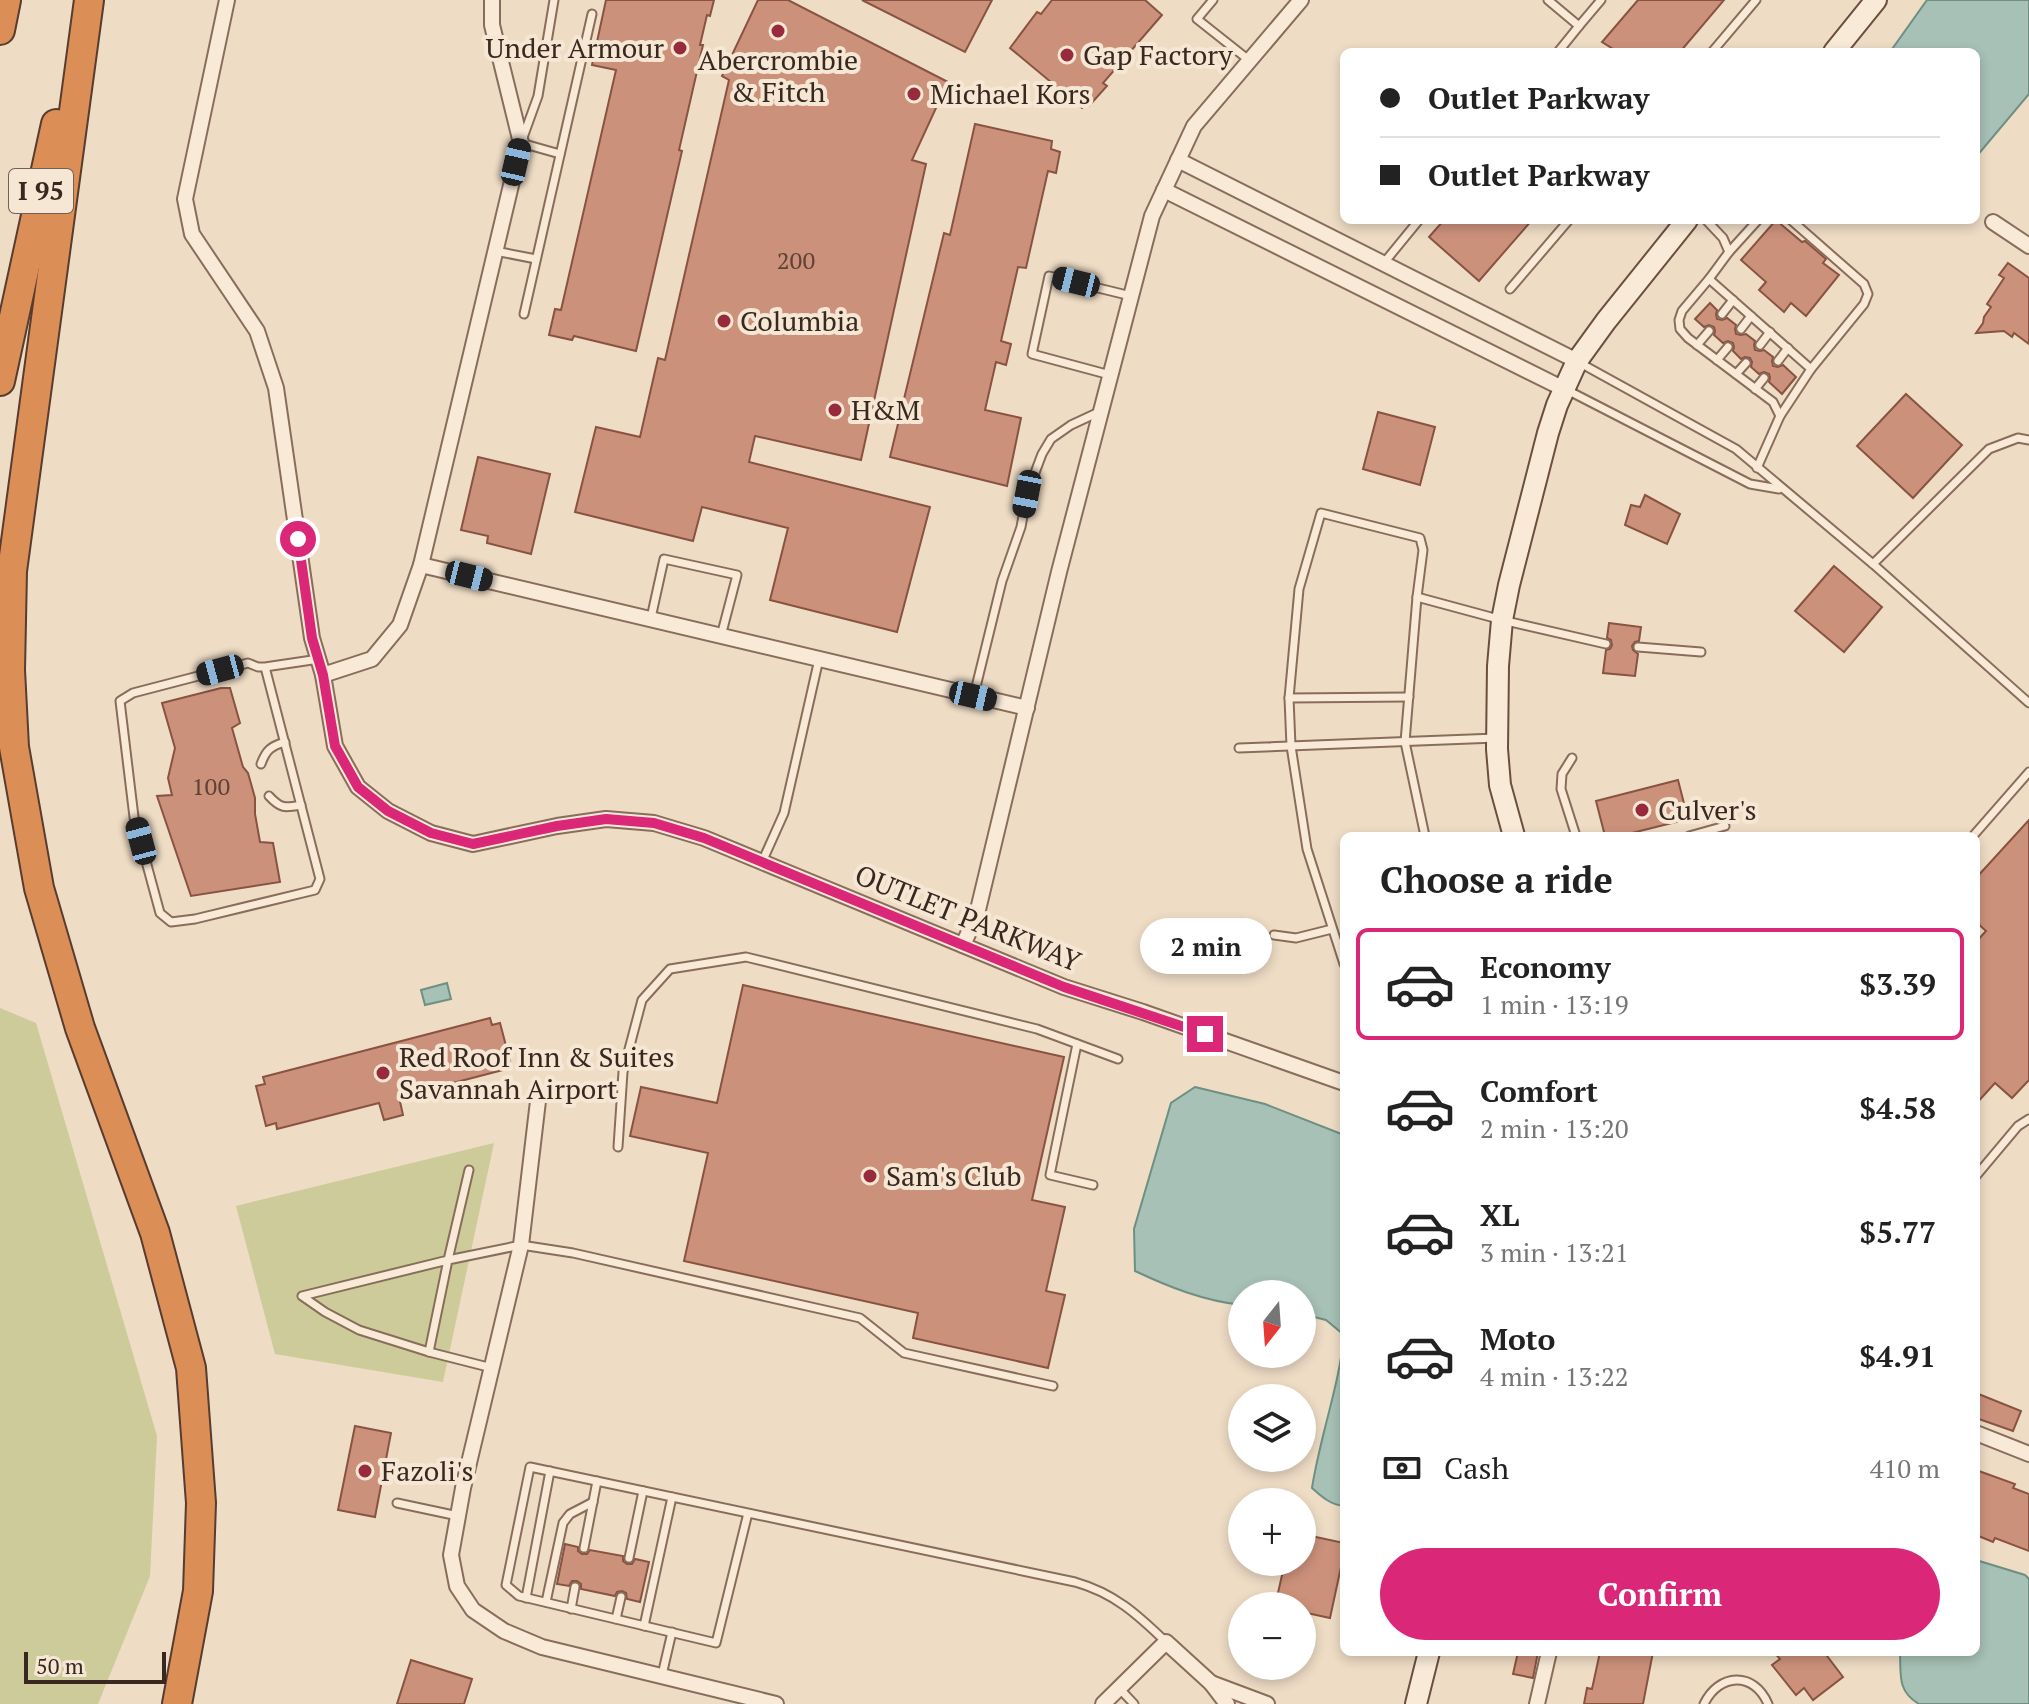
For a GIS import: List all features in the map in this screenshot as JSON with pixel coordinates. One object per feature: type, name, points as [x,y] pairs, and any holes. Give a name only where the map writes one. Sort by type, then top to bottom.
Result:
[{"type":"highway","points":[[0,13],[5,0]]},
{"type":"highway","points":[[0,30],[5,0]]},
{"type":"highway","name":"I 95","points":[[0,381],[82,0]]},
{"type":"highway","points":[[89,0],[12,571],[10,670],[14,747],[39,888],[80,1028],[155,1233],[191,1368],[201,1503],[198,1591],[177,1704]]},
{"type":"street","name":"OUTLET PARKWAY","points":[[227,0],[185,199],[192,234],[257,331],[276,388],[312,638],[323,675],[335,746],[358,787],[388,811],[431,833],[473,844],[606,819],[654,823],[704,838],[1064,987],[1340,1082]]},
{"type":"street","points":[[323,675],[372,659],[400,625],[421,565],[521,143],[492,25],[492,0]]},
{"type":"street","points":[[963,945],[977,914],[1152,216],[1194,126],[1301,0]]},
{"type":"street","points":[[1837,48],[1876,0]]},
{"type":"street","points":[[1178,160],[1577,361]]},
{"type":"street","points":[[1164,190],[1564,389]]},
{"type":"street","points":[[1993,222],[2029,246]]},
{"type":"street","points":[[1513,832],[1500,785],[1496,738],[1502,620],[1540,462],[1557,405],[1577,361],[1684,224]]},
{"type":"street","points":[[421,565],[1027,708]]},
{"type":"street","points":[[538,1101],[521,1245],[451,1555],[457,1586],[473,1610],[504,1631],[542,1647],[776,1704]]},
{"type":"street","points":[[1980,1435],[2029,1454]]},
{"type":"street","points":[[1103,1704],[1166,1642],[1211,1683],[1227,1704]]},
{"type":"street","points":[[1416,1704],[1428,1656]]},
{"type":"street","points":[[1537,1704],[1548,1656]]},
{"type":"street","points":[[1211,1683],[1267,1704]]},
{"type":"lane","points":[[554,0],[538,96],[521,143],[560,154]]},
{"type":"lane","points":[[1213,0],[1197,19],[1250,61]]},
{"type":"lane","points":[[1548,0],[1579,26]]},
{"type":"lane","points":[[1561,48],[1601,0]]},
{"type":"lane","points":[[1715,48],[1756,0]]},
{"type":"lane","points":[[524,314],[592,14]]},
{"type":"lane","points":[[1383,264],[1416,224]]},
{"type":"lane","points":[[1510,289],[1566,224]]},
{"type":"lane","points":[[1710,224],[1723,238],[1729,252]]},
{"type":"lane","points":[[1754,224],[1682,311],[1680,329],[1773,402],[1780,416]]},
{"type":"lane","points":[[1757,468],[1780,416],[1811,369],[1864,304],[1868,294],[1864,284],[1796,224]]},
{"type":"lane","points":[[495,251],[536,259]]},
{"type":"lane","points":[[1110,375],[1032,354],[1049,276],[1131,296]]},
{"type":"lane","points":[[1709,279],[1811,369]]},
{"type":"lane","points":[[1722,314],[1733,300]]},
{"type":"lane","points":[[1741,329],[1751,316]]},
{"type":"lane","points":[[1697,345],[1709,331]]},
{"type":"lane","points":[[1760,345],[1770,332]]},
{"type":"lane","points":[[1717,360],[1728,347]]},
{"type":"lane","points":[[1778,361],[1788,348]]},
{"type":"lane","points":[[1577,361],[1736,449],[1873,564],[2029,703]]},
{"type":"lane","points":[[1736,374],[1746,363]]},
{"type":"lane","points":[[1755,389],[1764,378]]},
{"type":"lane","points":[[1564,389],[1750,484],[1782,489]]},
{"type":"lane","points":[[973,696],[1002,581],[1042,454],[1051,439],[1071,425],[1101,411]]},
{"type":"lane","points":[[1873,564],[1989,449],[2018,438],[2029,440]]},
{"type":"lane","points":[[1340,952],[1307,849],[1291,746],[1289,698],[1299,589],[1321,513],[1420,538],[1423,550],[1405,742],[1424,832]]},
{"type":"lane","points":[[650,619],[664,559],[737,575],[721,636]]},
{"type":"lane","points":[[1417,597],[1606,644]]},
{"type":"lane","points":[[1638,647],[1701,652]]},
{"type":"lane","points":[[265,667],[320,879],[315,890],[171,922],[160,913],[134,817],[120,701],[133,693],[248,663],[265,667],[319,659]]},
{"type":"lane","points":[[762,862],[784,813],[819,659]]},
{"type":"lane","points":[[1289,698],[1409,697]]},
{"type":"lane","points":[[1239,748],[1496,738]]},
{"type":"lane","points":[[261,764],[265,752],[272,745],[285,742]]},
{"type":"lane","points":[[1572,758],[1562,774],[1561,789],[1575,832]]},
{"type":"lane","points":[[1976,832],[2029,772]]},
{"type":"lane","points":[[269,796],[277,805],[286,808],[301,805]]},
{"type":"lane","points":[[1703,832],[1725,826]]},
{"type":"lane","points":[[1274,935],[1296,938],[1332,929]]},
{"type":"lane","points":[[618,1147],[623,1072],[642,1000],[670,969],[746,957],[1037,1029],[1118,1059]]},
{"type":"lane","points":[[1077,1044],[1050,1175],[1093,1185]]},
{"type":"lane","points":[[1980,1171],[2018,1126],[2029,1119]]},
{"type":"lane","points":[[429,1352],[469,1170]]},
{"type":"lane","points":[[492,1368],[359,1330],[302,1296],[521,1245],[573,1253],[860,1318],[904,1353],[1053,1386]]},
{"type":"lane","points":[[748,1513],[716,1643],[526,1598],[506,1585],[530,1467],[748,1513],[1097,1588],[1131,1609],[1166,1642]]},
{"type":"lane","points":[[526,1598],[550,1471]]},
{"type":"lane","points":[[584,1548],[597,1481]]},
{"type":"lane","points":[[629,1558],[643,1491]]},
{"type":"lane","points":[[644,1626],[672,1497]]},
{"type":"lane","points":[[546,1602],[563,1523],[570,1514],[593,1502]]},
{"type":"lane","points":[[397,1503],[458,1516]]},
{"type":"lane","points":[[571,1609],[575,1587]]},
{"type":"lane","points":[[616,1619],[621,1597]]},
{"type":"lane","points":[[662,1675],[672,1632]]},
{"type":"lane","points":[[1704,1704],[1711,1691],[1732,1680],[1755,1686],[1764,1694],[1768,1704]]},
{"type":"lane","points":[[1119,1687],[1134,1704]]},
{"type":"shaded area","points":[[1927,0],[2029,0],[2029,94],[1980,152],[1980,48],[1893,48]]},
{"type":"shaded area","points":[[447,983],[451,999],[425,1005],[421,990]]},
{"type":"shaded area","points":[[0,1008],[36,1023],[157,1436],[150,1576],[98,1704],[0,1704]]},
{"type":"shaded area","points":[[1195,1087],[1265,1104],[1340,1133],[1340,1332],[1326,1320],[1316,1318],[1316,1280],[1228,1280],[1228,1302],[1187,1292],[1135,1271],[1134,1229],[1171,1103]]},
{"type":"shaded area","points":[[494,1143],[443,1382],[275,1354],[236,1206]]},
{"type":"shaded area","points":[[1340,1361],[1340,1505],[1312,1488]]},
{"type":"shaded area","points":[[1980,1561],[2029,1579],[2029,1704],[1919,1704],[1907,1694],[1901,1675],[1900,1656],[1980,1656]]},
{"type":"building","points":[[606,0],[714,0],[700,45],[703,45],[679,150],[682,151],[636,351],[574,336],[572,340],[549,335],[555,309],[561,310],[616,70],[592,65]]},
{"type":"building","points":[[758,0],[788,0],[948,82],[912,160],[926,164],[861,460],[755,436],[749,462],[930,507],[897,632],[770,600],[788,528],[702,507],[693,541],[575,512],[596,427],[640,437],[658,358],[665,360],[729,80],[722,76]]},
{"type":"building","points":[[862,0],[992,0],[965,52]]},
{"type":"building","points":[[1052,0],[1145,0],[1162,15],[1103,83],[1107,86],[1089,106],[1086,104],[1082,108],[1010,48],[1037,12],[1041,14]]},
{"type":"building","points":[[1638,0],[1724,0],[1683,48],[1612,48],[1602,42]]},
{"type":"building","points":[[975,124],[1052,141],[1051,149],[1060,152],[1056,173],[1048,171],[1026,268],[1018,267],[1001,341],[1011,344],[1006,365],[996,362],[985,410],[1021,418],[1007,486],[890,457],[944,233],[950,235]]},
{"type":"building","points":[[1440,224],[1529,224],[1479,281],[1429,237]]},
{"type":"building","points":[[1772,224],[1781,224],[1826,259],[1823,263],[1839,275],[1806,316],[1791,303],[1784,312],[1759,290],[1766,282],[1741,260]]},
{"type":"building","points":[[2008,263],[2029,278],[2029,344],[2014,333],[2012,337],[2004,331],[1976,333],[1991,307],[1987,304],[2004,278],[1999,275]]},
{"type":"building","points":[[1710,303],[1717,310],[1717,319],[1727,318],[1736,325],[1736,334],[1746,334],[1755,341],[1755,350],[1764,350],[1773,357],[1773,366],[1783,365],[1796,377],[1782,394],[1769,382],[1769,374],[1759,374],[1751,367],[1750,358],[1741,359],[1733,351],[1733,343],[1723,343],[1714,335],[1714,327],[1704,327],[1695,319]]},
{"type":"building","points":[[1906,394],[1962,445],[1913,498],[1857,446]]},
{"type":"building","points":[[1378,412],[1435,427],[1420,485],[1363,469]]},
{"type":"building","points":[[478,457],[550,474],[531,554],[487,543],[488,536],[461,530]]},
{"type":"building","points":[[1645,495],[1680,514],[1667,544],[1625,525],[1631,505],[1640,507]]},
{"type":"building","points":[[1834,566],[1882,607],[1844,652],[1795,611]]},
{"type":"building","points":[[1609,623],[1641,627],[1639,641],[1632,646],[1638,654],[1635,676],[1603,673],[1606,650],[1612,645],[1607,638]]},
{"type":"building","points":[[230,688],[240,723],[232,728],[255,798],[260,842],[273,843],[280,882],[191,896],[157,796],[172,795],[168,778],[175,748],[162,703]]},
{"type":"building","name":"Culver's","points":[[1678,780],[1688,819],[1636,832],[1604,832],[1596,801]]},
{"type":"building","points":[[2029,820],[2029,1080],[2012,1098],[1995,1083],[1980,1100],[1980,938],[1986,931],[1980,926],[1980,874]]},
{"type":"building","name":"Sam's Club","points":[[743,985],[1064,1057],[1032,1200],[1065,1207],[1046,1291],[1065,1295],[1048,1368],[913,1338],[918,1313],[684,1261],[708,1153],[630,1136],[641,1087],[717,1103]]},
{"type":"building","name":"Red Roof Inn & Suites Savannah Airport","points":[[490,1018],[492,1025],[500,1023],[510,1061],[502,1063],[503,1070],[399,1097],[403,1115],[384,1120],[379,1103],[277,1129],[276,1123],[266,1126],[256,1086],[265,1084],[263,1077]]},
{"type":"building","points":[[1980,1395],[2021,1411],[2013,1431],[1980,1419]]},
{"type":"building","name":"Fazoli's","points":[[355,1426],[391,1433],[375,1517],[338,1510]]},
{"type":"building","points":[[1980,1471],[2015,1484],[2013,1488],[2029,1494],[2029,1551],[1995,1538],[1993,1542],[1980,1537]]},
{"type":"building","points":[[1316,1537],[1340,1542],[1340,1572],[1330,1618],[1316,1615],[1316,1592],[1278,1592],[1282,1576],[1316,1576]]},
{"type":"building","points":[[565,1544],[578,1547],[582,1554],[590,1550],[623,1556],[627,1564],[632,1564],[635,1559],[649,1562],[640,1602],[627,1599],[622,1591],[615,1596],[581,1589],[577,1581],[572,1581],[569,1586],[557,1584]]},
{"type":"building","points":[[1517,1656],[1537,1656],[1533,1678],[1513,1674]]},
{"type":"building","points":[[1599,1656],[1652,1656],[1643,1704],[1584,1704],[1587,1688],[1592,1689]]},
{"type":"building","points":[[1777,1656],[1827,1656],[1843,1677],[1813,1700],[1804,1688],[1796,1695],[1772,1665],[1780,1659]]},
{"type":"building","points":[[411,1660],[472,1679],[464,1704],[397,1704]]},
{"type":"place","name":"Abercrombie & Fitch","points":[[778,31]]},
{"type":"place","name":"Under Armour","points":[[680,48]]},
{"type":"place","name":"Gap Factory","points":[[1067,55]]},
{"type":"place","name":"Michael Kors","points":[[914,94]]},
{"type":"place","name":"Columbia","points":[[724,321]]},
{"type":"place","name":"H&M","points":[[835,410]]},
{"type":"place","name":"Culver's","points":[[1642,810]]},
{"type":"place","name":"Red Roof Inn & Suites Savannah Airport","points":[[383,1073]]},
{"type":"place","name":"Sam's Club","points":[[870,1176]]},
{"type":"place","name":"Fazoli's","points":[[365,1471]]},
{"type":"route","points":[[298,539],[312,638],[323,675],[335,746],[358,787],[388,811],[431,833],[473,844],[606,819],[654,823],[704,838],[1064,987],[1205,1034]]}]
